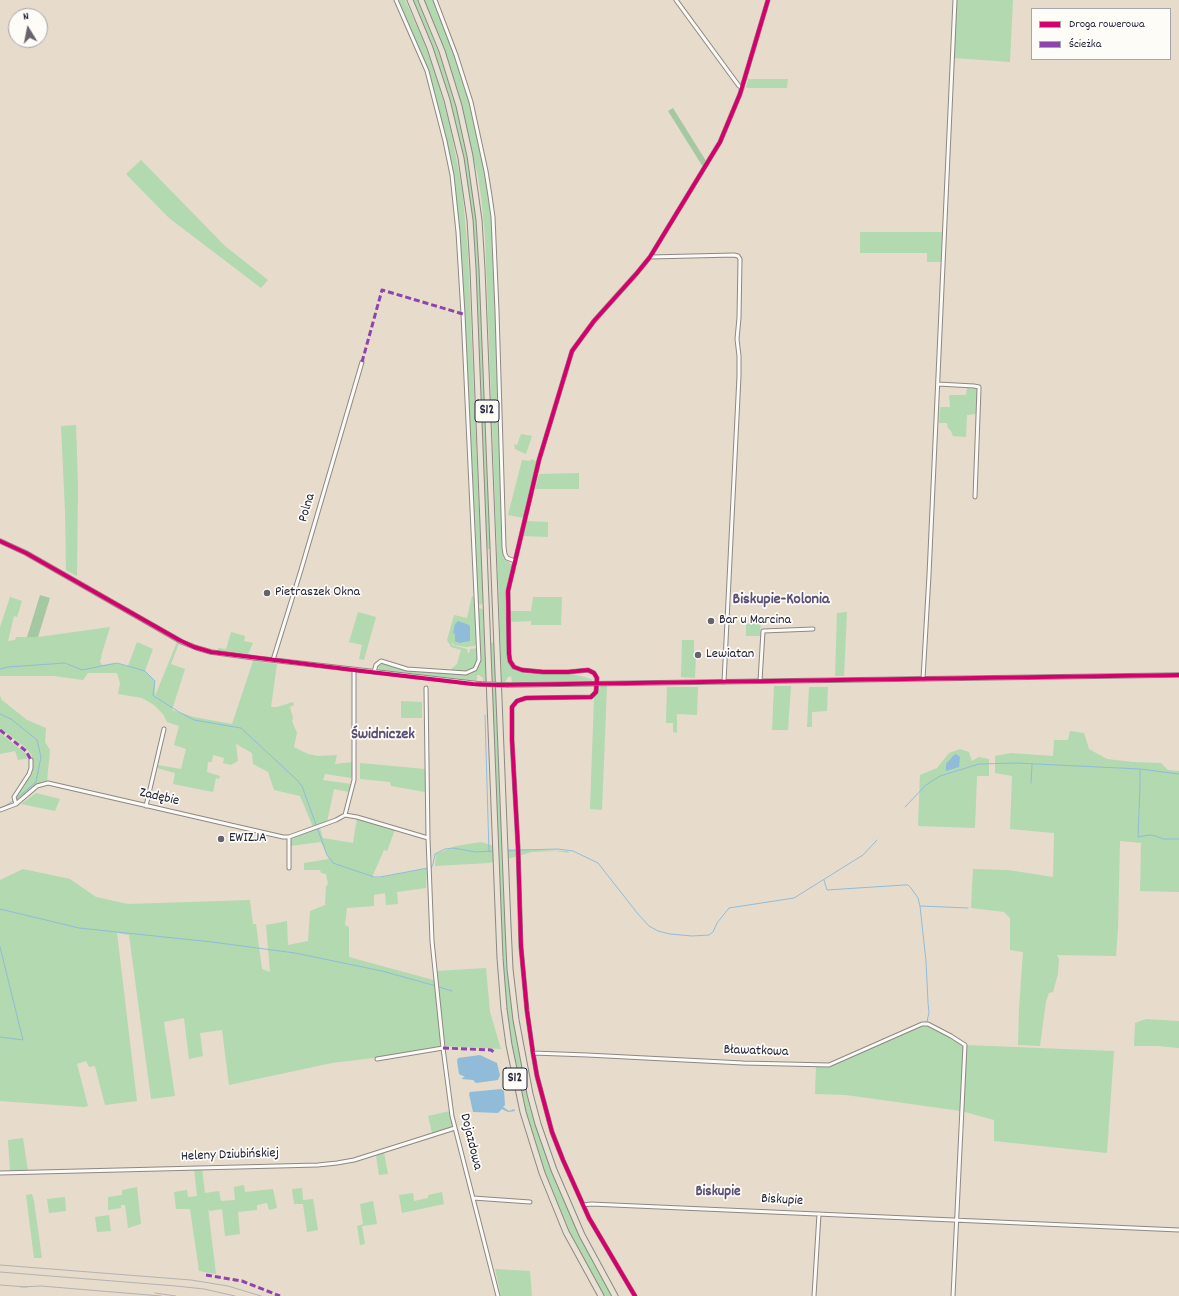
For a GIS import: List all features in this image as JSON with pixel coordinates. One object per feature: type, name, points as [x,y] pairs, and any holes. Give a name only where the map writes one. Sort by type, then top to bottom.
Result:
[{"type":"highway","name":"S12","points":[[410,0],[430,48],[447,100],[461,158],[470,220],[497,875],[504,1009],[508,1045],[519,1098],[533,1148],[552,1198],[573,1245],[601,1296]]},
{"type":"highway","name":"S12","points":[[421,0],[442,51],[459,106],[470,156],[478,207],[482,269],[509,950],[513,998],[522,1056],[533,1104],[549,1157],[567,1203],[586,1244],[615,1296]]},
{"type":"street","points":[[374,672],[376,665],[382,661],[407,669],[466,673],[475,669],[479,660],[463,306],[458,232],[452,175],[427,71],[396,0]]},
{"type":"street","points":[[435,0],[459,62],[471,102],[486,171],[493,217],[504,547],[507,558],[514,561]]},
{"type":"street","points":[[676,0],[739,86],[742,88]]},
{"type":"street","points":[[635,1296],[595,1229],[554,1138],[539,1084],[533,1053],[522,958],[518,891],[518,847],[512,748],[512,707],[516,701],[526,698],[591,697],[596,692],[597,684],[595,674],[588,670],[564,672],[525,671],[512,665],[509,649],[507,597],[514,561],[539,460],[572,351],[594,320],[650,257],[720,142],[732,117],[742,88],[768,0]]},
{"type":"street","points":[[923,679],[956,0]]},
{"type":"street","points":[[650,257],[734,255],[738,256],[740,259],[739,318],[737,339],[739,361],[724,682]]},
{"type":"street","name":"Polna","points":[[273,660],[362,362]]},
{"type":"street","points":[[938,384],[979,387],[975,497]]},
{"type":"street","points":[[0,541],[192,646],[211,652],[354,670],[480,684],[508,685],[1179,675]]},
{"type":"street","points":[[760,681],[763,631],[813,629]]},
{"type":"street","points":[[354,670],[354,777],[345,815],[357,817],[428,838]]},
{"type":"street","name":"Dojazdowa","points":[[426,688],[429,864],[433,945],[443,1048],[455,1128],[498,1296]]},
{"type":"street","points":[[146,806],[164,730]]},
{"type":"street","points":[[15,801],[15,795],[29,774],[31,760]]},
{"type":"street","name":"Zadębie","points":[[0,810],[37,786],[48,783],[283,837],[289,837],[320,826],[345,815]]},
{"type":"street","points":[[289,837],[289,868]]},
{"type":"street","name":"Bławatkowa","points":[[533,1053],[743,1063],[829,1065],[895,1037],[918,1025],[924,1023],[928,1024],[965,1045],[957,1220]]},
{"type":"street","points":[[377,1059],[443,1048]]},
{"type":"street","name":"Heleny Dziubińskiej","points":[[0,1173],[318,1165],[353,1160],[455,1128]]},
{"type":"street","points":[[473,1198],[530,1202]]},
{"type":"street","name":"Biskupie","points":[[583,1205],[591,1204],[1179,1230]]},
{"type":"street","points":[[814,1296],[819,1214]]},
{"type":"street","points":[[953,1296],[957,1220]]},
{"type":"green space","points":[[398,0],[405,0],[422,37],[437,78],[450,126],[462,188],[468,253],[483,603],[480,605],[477,603],[464,313],[453,175],[428,69]]},
{"type":"green space","points":[[412,0],[418,0],[445,69],[461,123],[472,180],[478,236],[490,549],[486,549],[470,207],[446,89],[426,32]]},
{"type":"green space","points":[[423,0],[433,0],[456,56],[472,110],[482,154],[490,203],[494,270],[503,550],[504,558],[512,565],[505,601],[509,661],[512,667],[521,672],[572,674],[593,680],[591,681],[512,682],[511,676],[502,683],[485,237],[482,204],[478,176],[450,68]]},
{"type":"green space","points":[[956,0],[1013,0],[1010,62],[954,58]]},
{"type":"green space","points":[[748,79],[788,79],[787,88],[746,88]]},
{"type":"green space","points":[[673,108],[706,161],[703,167],[668,111]]},
{"type":"green space","points":[[141,160],[225,246],[268,280],[261,288],[169,218],[126,174]]},
{"type":"green space","points":[[860,232],[942,232],[941,262],[927,262],[927,253],[860,253]]},
{"type":"green space","points":[[967,388],[978,389],[976,414],[967,415],[966,437],[953,436],[947,423],[939,423],[940,407],[950,407],[949,395],[966,395]]},
{"type":"green space","points":[[76,425],[78,486],[77,576],[66,570],[61,426]]},
{"type":"green space","points":[[521,434],[532,436],[526,454],[515,449],[514,444],[517,445]]},
{"type":"green space","points":[[531,459],[538,462],[524,518],[508,515],[522,460],[530,461]]},
{"type":"green space","points":[[579,473],[579,489],[535,489],[539,474]]},
{"type":"green space","points":[[527,521],[548,522],[548,537],[523,536]]},
{"type":"green space","points":[[40,595],[50,598],[38,637],[27,637]]},
{"type":"green space","points":[[472,596],[474,597],[477,644],[466,647],[454,645],[452,642],[452,645],[467,649],[468,653],[470,649],[477,648],[477,660],[473,669],[465,672],[453,671],[451,669],[457,664],[461,650],[451,647],[447,640],[454,615],[467,618]]},
{"type":"green space","points":[[10,597],[22,601],[17,617],[14,616],[8,641],[15,640],[16,637],[38,637],[110,627],[100,662],[102,665],[114,663],[128,666],[137,642],[153,649],[145,671],[155,681],[155,696],[177,642],[179,643],[171,664],[185,669],[172,710],[194,717],[232,724],[253,661],[277,664],[271,707],[277,707],[293,702],[294,705],[290,707],[293,718],[292,721],[297,733],[294,747],[308,754],[318,756],[337,755],[335,764],[353,762],[352,778],[325,774],[323,780],[351,784],[349,792],[334,789],[327,822],[313,827],[300,796],[274,790],[268,772],[253,764],[252,753],[236,744],[238,761],[231,765],[223,763],[224,758],[213,755],[212,762],[208,762],[207,772],[220,776],[219,779],[216,778],[213,792],[173,784],[175,773],[157,768],[158,765],[181,769],[186,749],[174,745],[179,726],[167,722],[163,714],[154,705],[142,698],[118,694],[120,683],[117,673],[88,673],[83,680],[54,676],[0,676],[0,627]]},
{"type":"green space","points":[[533,597],[562,597],[561,625],[531,625],[531,621],[510,622],[510,611],[531,611]]},
{"type":"green space","points":[[479,608],[483,609],[486,682],[483,682],[483,678],[479,675],[477,675],[477,680],[475,681],[381,671],[377,666],[384,663],[406,670],[465,675],[470,674],[475,671],[480,664],[481,659],[477,610]]},
{"type":"green space","points":[[358,612],[376,617],[364,660],[359,659],[362,645],[349,642]]},
{"type":"green space","points":[[847,612],[844,676],[835,676],[837,613]]},
{"type":"green space","points":[[746,623],[761,623],[760,636],[746,636]]},
{"type":"green space","points":[[231,632],[245,636],[244,641],[253,643],[248,654],[218,650],[218,648],[226,649]]},
{"type":"green space","points":[[682,640],[694,640],[694,656],[696,656],[695,678],[681,677]]},
{"type":"green space","points":[[495,642],[506,849],[568,851],[569,853],[556,851],[532,852],[504,860],[512,1009],[520,1057],[537,1126],[555,1179],[579,1236],[613,1296],[604,1296],[562,1218],[547,1182],[529,1129],[513,1058],[506,1010],[502,961],[498,861],[489,863],[435,866],[436,854],[456,846],[481,842],[497,847],[490,643]]},
{"type":"green space","points":[[601,686],[607,686],[602,810],[590,809],[594,697]]},
{"type":"green space","points":[[774,686],[791,686],[788,730],[772,730]]},
{"type":"green space","points":[[667,687],[698,687],[697,715],[677,714],[677,733],[673,732],[673,723],[666,723]]},
{"type":"green space","points":[[809,687],[828,687],[827,711],[812,712],[812,727],[807,727]]},
{"type":"green space","points":[[0,696],[2,700],[27,720],[46,728],[45,742],[50,750],[47,781],[41,782],[16,801],[16,796],[31,773],[33,761],[31,754],[25,747],[0,728]]},
{"type":"green space","points":[[401,701],[422,702],[422,718],[401,718]]},
{"type":"green space","points":[[1070,731],[1084,733],[1089,749],[1107,759],[1161,763],[1168,770],[1179,771],[1179,892],[1140,891],[1141,843],[1120,841],[1116,956],[1057,955],[1059,959],[1058,974],[1053,992],[1049,993],[1046,1001],[1040,1046],[1018,1045],[1023,952],[1010,950],[1010,918],[1004,912],[971,908],[973,869],[1008,870],[1053,877],[1054,833],[1010,829],[1012,776],[995,773],[995,756],[1011,753],[1053,756],[1054,740],[1068,740]]},
{"type":"green space","points":[[0,733],[29,758],[18,760],[15,751],[0,754]]},
{"type":"green space","points":[[960,749],[969,752],[972,761],[979,757],[989,759],[989,776],[977,776],[975,828],[918,826],[920,775],[937,768],[949,753]]},
{"type":"green space","points":[[360,763],[425,769],[425,792],[391,786],[390,782],[360,779]]},
{"type":"green space","points":[[36,793],[60,799],[55,811],[21,804]]},
{"type":"green space","points":[[357,818],[395,830],[387,851],[384,850],[372,877],[377,878],[427,868],[426,888],[397,892],[398,904],[386,905],[385,893],[374,895],[374,906],[347,908],[345,925],[349,927],[349,957],[437,981],[437,971],[486,968],[490,1012],[501,1049],[440,1046],[382,1057],[332,1063],[229,1085],[222,1030],[200,1033],[203,1056],[189,1059],[184,1018],[164,1022],[175,1096],[151,1099],[129,935],[117,933],[137,1101],[105,1105],[95,1066],[89,1067],[86,1061],[77,1064],[88,1106],[84,1107],[0,1101],[0,880],[23,869],[70,879],[96,897],[128,904],[250,900],[253,924],[256,924],[262,969],[270,972],[266,925],[287,921],[288,945],[308,941],[310,911],[325,905],[326,886],[328,884],[326,874],[321,873],[320,870],[304,870],[304,863],[329,859],[321,842],[290,846],[290,839],[320,828],[323,838],[353,843]]},
{"type":"green space","points":[[1146,1019],[1179,1021],[1179,1048],[1134,1046],[1135,1023]]},
{"type":"green space","points":[[924,1023],[965,1045],[1114,1051],[1107,1153],[994,1141],[994,1120],[961,1111],[846,1095],[815,1094],[816,1067],[829,1067],[829,1065]]},
{"type":"green space","points":[[450,1111],[453,1126],[432,1133],[428,1116]]},
{"type":"green space","points":[[23,1138],[28,1171],[10,1172],[8,1140]]},
{"type":"green space","points":[[384,1152],[388,1174],[379,1175],[376,1156]]},
{"type":"green space","points":[[202,1168],[205,1193],[219,1191],[221,1201],[235,1200],[234,1187],[244,1185],[245,1192],[273,1189],[277,1208],[269,1210],[267,1203],[257,1205],[257,1210],[238,1212],[240,1234],[225,1236],[222,1209],[209,1211],[208,1208],[216,1274],[199,1271],[190,1209],[176,1209],[174,1192],[187,1190],[188,1197],[197,1196],[194,1169]]},
{"type":"green space","points":[[137,1187],[141,1224],[128,1228],[125,1205],[121,1205],[121,1208],[108,1210],[108,1197],[122,1195],[122,1190]]},
{"type":"green space","points":[[302,1188],[303,1200],[313,1199],[318,1230],[307,1232],[303,1204],[294,1204],[292,1189]]},
{"type":"green space","points":[[442,1192],[444,1204],[402,1213],[399,1195],[413,1193],[414,1201],[428,1198],[428,1195]]},
{"type":"green space","points":[[32,1194],[42,1258],[34,1258],[26,1195]]},
{"type":"green space","points":[[65,1197],[66,1211],[49,1213],[47,1199]]},
{"type":"green space","points":[[373,1201],[377,1224],[362,1226],[365,1244],[360,1245],[357,1226],[363,1224],[360,1204]]},
{"type":"green space","points":[[109,1215],[111,1231],[97,1232],[95,1217]]},
{"type":"green space","points":[[495,1269],[530,1271],[532,1296],[501,1296]]},
{"type":"water","points":[[458,621],[469,625],[470,641],[459,643],[455,641],[455,634],[453,633],[455,624]]},
{"type":"water","points":[[956,754],[960,757],[959,767],[946,771],[946,764]]},
{"type":"water","points":[[480,1055],[497,1063],[500,1075],[498,1080],[476,1083],[473,1080],[462,1079],[465,1077],[459,1074],[458,1058]]},
{"type":"water","points":[[501,1089],[504,1091],[505,1105],[503,1107],[509,1111],[514,1109],[515,1111],[508,1112],[502,1109],[498,1113],[473,1112],[469,1094],[470,1092]]},
{"type":"waterway","points":[[0,669],[8,667],[65,663],[82,670],[117,663],[145,671],[155,681],[153,695],[156,698]]},
{"type":"waterway","points":[[157,698],[194,720],[241,728],[297,780],[302,786],[327,855],[333,863],[374,877],[428,868]]},
{"type":"waterway","points":[[0,714],[11,719],[37,740],[41,757],[36,782],[16,799]]},
{"type":"waterway","points":[[485,715],[489,852]]},
{"type":"waterway","points":[[905,807],[926,785],[940,776],[979,764],[1016,763],[1140,769],[1179,774]]},
{"type":"waterway","points":[[1031,783],[1032,764]]},
{"type":"waterway","points":[[1140,770],[1138,837],[1149,835],[1163,839],[1179,839]]},
{"type":"waterway","points":[[2,808],[13,801]]},
{"type":"waterway","points":[[520,850],[558,849],[573,851],[598,863],[649,926],[658,931],[670,934],[692,936],[709,935],[713,932],[717,923],[729,908],[794,898],[863,855],[877,840]]},
{"type":"waterway","points":[[431,868],[435,854],[445,849],[453,848],[476,852],[493,851]]},
{"type":"waterway","points":[[508,851],[517,850]]},
{"type":"waterway","points":[[824,880],[827,890],[904,885],[908,885],[911,888],[918,898],[920,906],[926,961],[928,1002]]},
{"type":"waterway","points":[[920,906],[968,908]]},
{"type":"waterway","points":[[0,909],[79,928],[212,942],[295,953],[382,971],[436,986]]},
{"type":"waterway","points":[[0,947],[23,1040],[0,1037]]},
{"type":"waterway","points":[[439,987],[452,991]]},
{"type":"waterway","points":[[927,1022],[929,1012],[928,1003]]},
{"type":"railway","points":[[0,1265],[191,1280],[228,1286],[261,1296]]},
{"type":"railway","points":[[0,1272],[176,1286],[204,1289],[235,1296]]},
{"type":"railway","points":[[0,1285],[27,1287]]},
{"type":"railway","points":[[21,1287],[41,1286],[161,1296]]},
{"type":"railway","points":[[155,1293],[176,1296]]},
{"type":"marked path","points":[[362,362],[382,290],[463,314]]},
{"type":"marked path","points":[[0,730],[26,751],[31,760]]},
{"type":"marked path","points":[[443,1048],[491,1050],[495,1053]]},
{"type":"marked path","points":[[206,1275],[242,1281],[280,1296]]},
{"type":"cycle path","points":[[635,1296],[589,1218],[552,1132],[537,1076],[533,1053],[527,1011],[521,947],[518,847],[512,740],[512,707],[517,701],[526,698],[591,697],[596,692],[597,678],[594,673],[588,670],[543,672],[522,670],[514,667],[510,661],[509,654],[508,591],[539,460],[572,351],[594,321],[650,257],[720,142],[740,94],[768,0]]},
{"type":"cycle path","points":[[0,541],[26,553],[179,640],[194,647],[211,652],[473,684],[499,685],[1179,675]]},
{"type":"place","name":"Pietraszek Okna","points":[[267,593]]},
{"type":"place","name":"Bar u Marcina","points":[[711,621]]},
{"type":"place","name":"Lewiatan","points":[[698,655]]},
{"type":"place","name":"EWIZJA","points":[[221,839]]},
{"type":"district","name":"Biskupie-Kolonia","points":[[781,601]]},
{"type":"district","name":"Świdniczek","points":[[383,736]]},
{"type":"district","name":"Biskupie","points":[[718,1193]]}]
